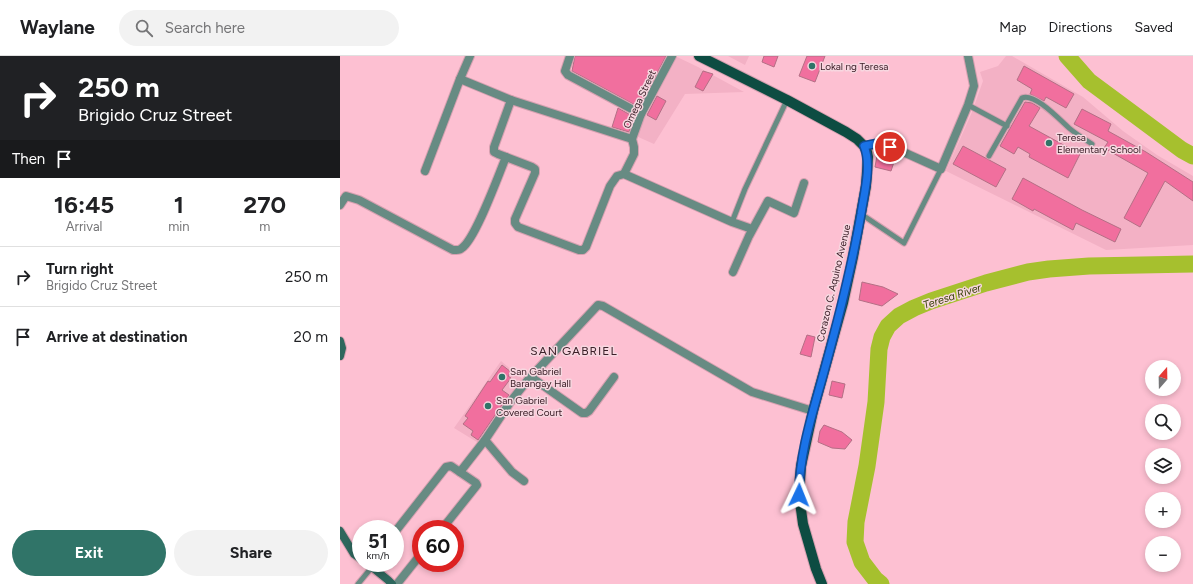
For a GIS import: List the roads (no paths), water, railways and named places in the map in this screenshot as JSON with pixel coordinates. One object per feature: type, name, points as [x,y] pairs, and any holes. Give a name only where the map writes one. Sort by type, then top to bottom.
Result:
[{"type":"main road","points":[[699,56],[787,100],[846,132],[857,139],[864,146]]},
{"type":"main road","name":"Corazon C. Aquino Avenue","points":[[822,584],[803,524],[799,495],[801,466],[813,411],[853,257],[866,186],[868,157],[864,146]]},
{"type":"street","points":[[425,171],[470,56]]},
{"type":"street","points":[[570,56],[565,71],[568,75],[641,114]]},
{"type":"street","name":"Omega Street","points":[[624,174],[634,154],[632,140],[641,114],[672,56]]},
{"type":"street","points":[[864,146],[879,143],[941,169],[968,105],[974,86],[968,56]]},
{"type":"street","points":[[460,79],[511,100],[632,140]]},
{"type":"street","points":[[511,100],[494,147],[494,152],[535,169],[515,219],[515,223],[518,227],[578,250],[583,250],[586,247],[610,186],[617,176],[624,174],[732,222],[752,229]]},
{"type":"street","points":[[340,205],[346,196],[359,200],[453,250],[459,250],[463,248],[474,233],[506,157]]},
{"type":"street","points":[[733,272],[752,229],[768,201],[794,213],[804,183]]},
{"type":"street","points":[[460,472],[485,440],[511,401],[531,377],[598,305],[603,306],[752,392],[813,411]]},
{"type":"street","points":[[340,341],[342,348],[340,356]]},
{"type":"street","points":[[531,377],[582,413],[586,414],[614,377]]},
{"type":"street","points":[[485,440],[512,472],[524,481]]},
{"type":"street","points":[[404,521],[446,467],[451,466],[476,483],[476,486],[449,520]]},
{"type":"street","points":[[340,530],[352,551]]},
{"type":"street","points":[[397,584],[412,565]]},
{"type":"street","points":[[378,572],[392,584]]},
{"type":"lane","points":[[989,156],[1022,98],[1025,97],[1031,98],[1057,116],[1068,128],[1092,144]]},
{"type":"lane","points":[[732,222],[745,189],[787,100]]},
{"type":"lane","points":[[968,105],[1007,126]]},
{"type":"lane","points":[[861,214],[904,243],[941,169]]},
{"type":"lane","points":[[358,584],[366,572]]},
{"type":"waterway","name":"Teresa River","points":[[1067,56],[1089,81],[1182,150],[1193,156]]},
{"type":"waterway","name":"Teresa River","points":[[881,584],[875,579],[862,562],[855,542],[856,522],[867,466],[876,402],[879,349],[882,337],[888,326],[899,316],[931,301],[986,283],[1028,272],[1089,266],[1193,264]]},
{"type":"place","name":"Lokal ng Teresa","points":[[812,66]]},
{"type":"place","name":"Teresa Elementary School","points":[[1049,143]]},
{"type":"place","name":"San Gabriel Barangay Hall","points":[[502,377]]},
{"type":"place","name":"San Gabriel Covered Court","points":[[488,406]]},
{"type":"district","name":"SAN GABRIEL","points":[[574,351]]}]
